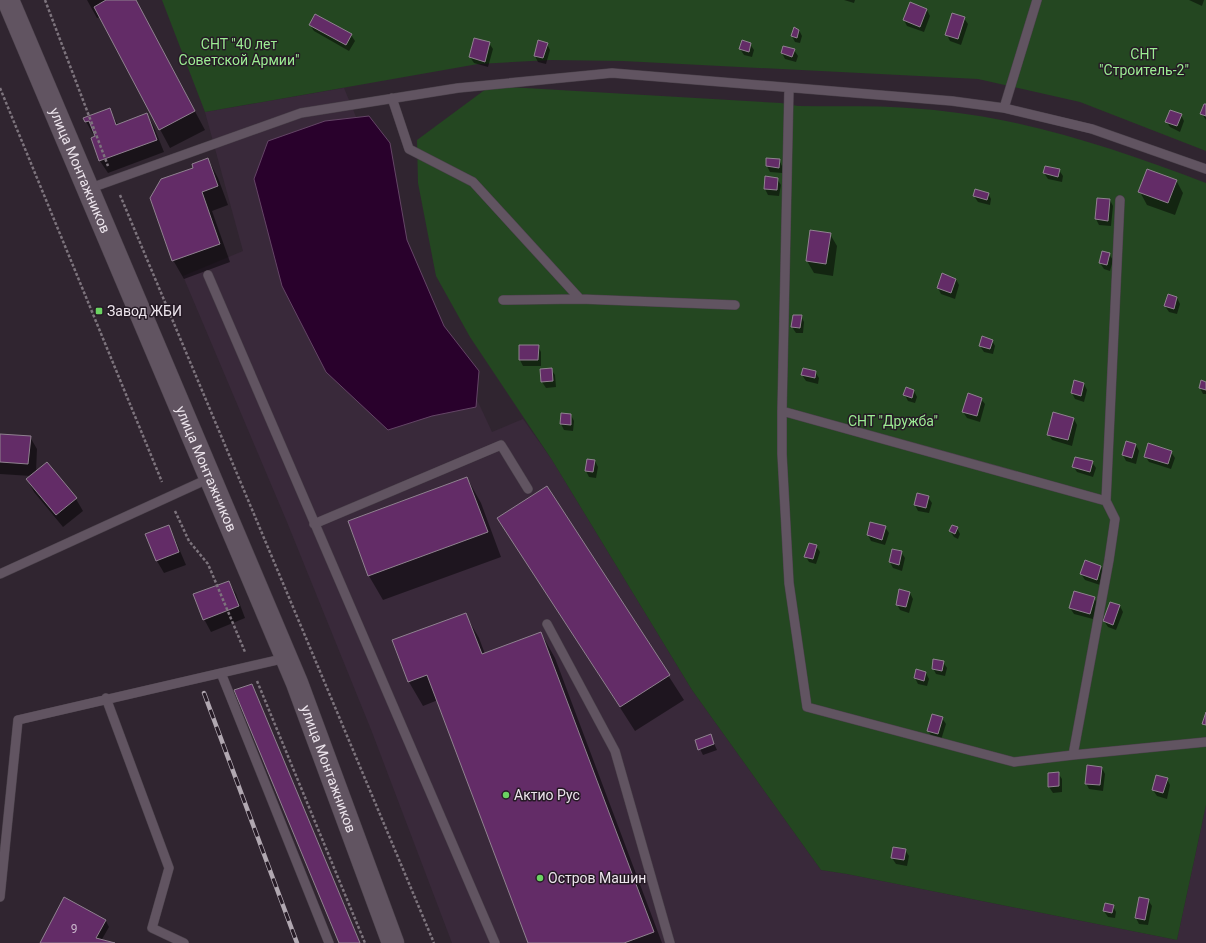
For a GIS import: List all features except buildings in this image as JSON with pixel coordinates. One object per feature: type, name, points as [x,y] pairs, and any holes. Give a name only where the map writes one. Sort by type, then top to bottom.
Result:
[{"type":"main road","name":"улица Монтажников","points":[[8,0],[286,658],[393,943]]},
{"type":"lane","points":[[1004,108],[1037,0]]},
{"type":"lane","points":[[88,189],[301,113],[458,88],[612,73],[952,101],[1004,108],[1092,129],[1206,169]]},
{"type":"lane","points":[[789,88],[782,454],[789,583],[807,707],[1014,762],[1206,742]]},
{"type":"lane","points":[[392,98],[409,149],[473,182],[580,299]]},
{"type":"lane","points":[[1073,755],[1109,560],[1115,519],[1106,501],[1120,200]]},
{"type":"lane","points":[[208,275],[495,943]]},
{"type":"lane","points":[[503,300],[580,299],[735,305]]},
{"type":"lane","points":[[782,411],[1106,501]]},
{"type":"lane","points":[[314,524],[501,445],[528,489]]},
{"type":"lane","points":[[0,574],[211,478]]},
{"type":"lane","points":[[547,624],[615,751],[670,943]]},
{"type":"lane","points":[[0,897],[18,720],[106,698],[286,658]]},
{"type":"lane","points":[[221,673],[330,943]]},
{"type":"lane","points":[[106,698],[169,868],[152,928],[184,943]]},
{"type":"path","points":[[44,0],[113,180],[434,943]]},
{"type":"path","points":[[0,88],[164,487]]},
{"type":"path","points":[[174,507],[189,541],[208,564],[365,943]]},
{"type":"shaded area","points":[[344,88],[448,337],[492,432],[523,419],[552,460],[692,690],[821,870],[1177,940],[1206,805],[1206,943],[452,943],[372,732],[287,522],[183,276],[243,251],[205,112]]},
{"type":"shaded area","points":[[369,116],[390,143],[407,240],[444,326],[479,371],[476,407],[432,416],[388,430],[326,372],[282,286],[254,179],[268,141],[325,121]]},
{"type":"green space","name":"СНТ \"40 лет Советской Армии\"","points":[[162,0],[1206,0],[1206,151],[1080,102],[978,79],[623,61],[550,60],[478,64],[205,112]]},
{"type":"green space","name":"СНТ \"Дружба\"","points":[[490,86],[781,103],[798,106],[891,107],[959,113],[996,119],[1067,136],[1102,146],[1206,183],[1206,712],[1202,723],[1206,725],[1206,805],[1177,940],[821,870],[692,690],[552,460],[470,337],[436,276],[418,183],[417,140]]},
{"type":"railway","points":[[204,693],[297,943]]},
{"type":"place","name":"Завод ЖБИ","points":[[99,311]]},
{"type":"place","name":"Актио Рус","points":[[506,795]]},
{"type":"place","name":"Остров Машин","points":[[540,878]]},
{"type":"park label","name":"СНТ \"Строитель-2\"","points":[[1144,62]]}]
